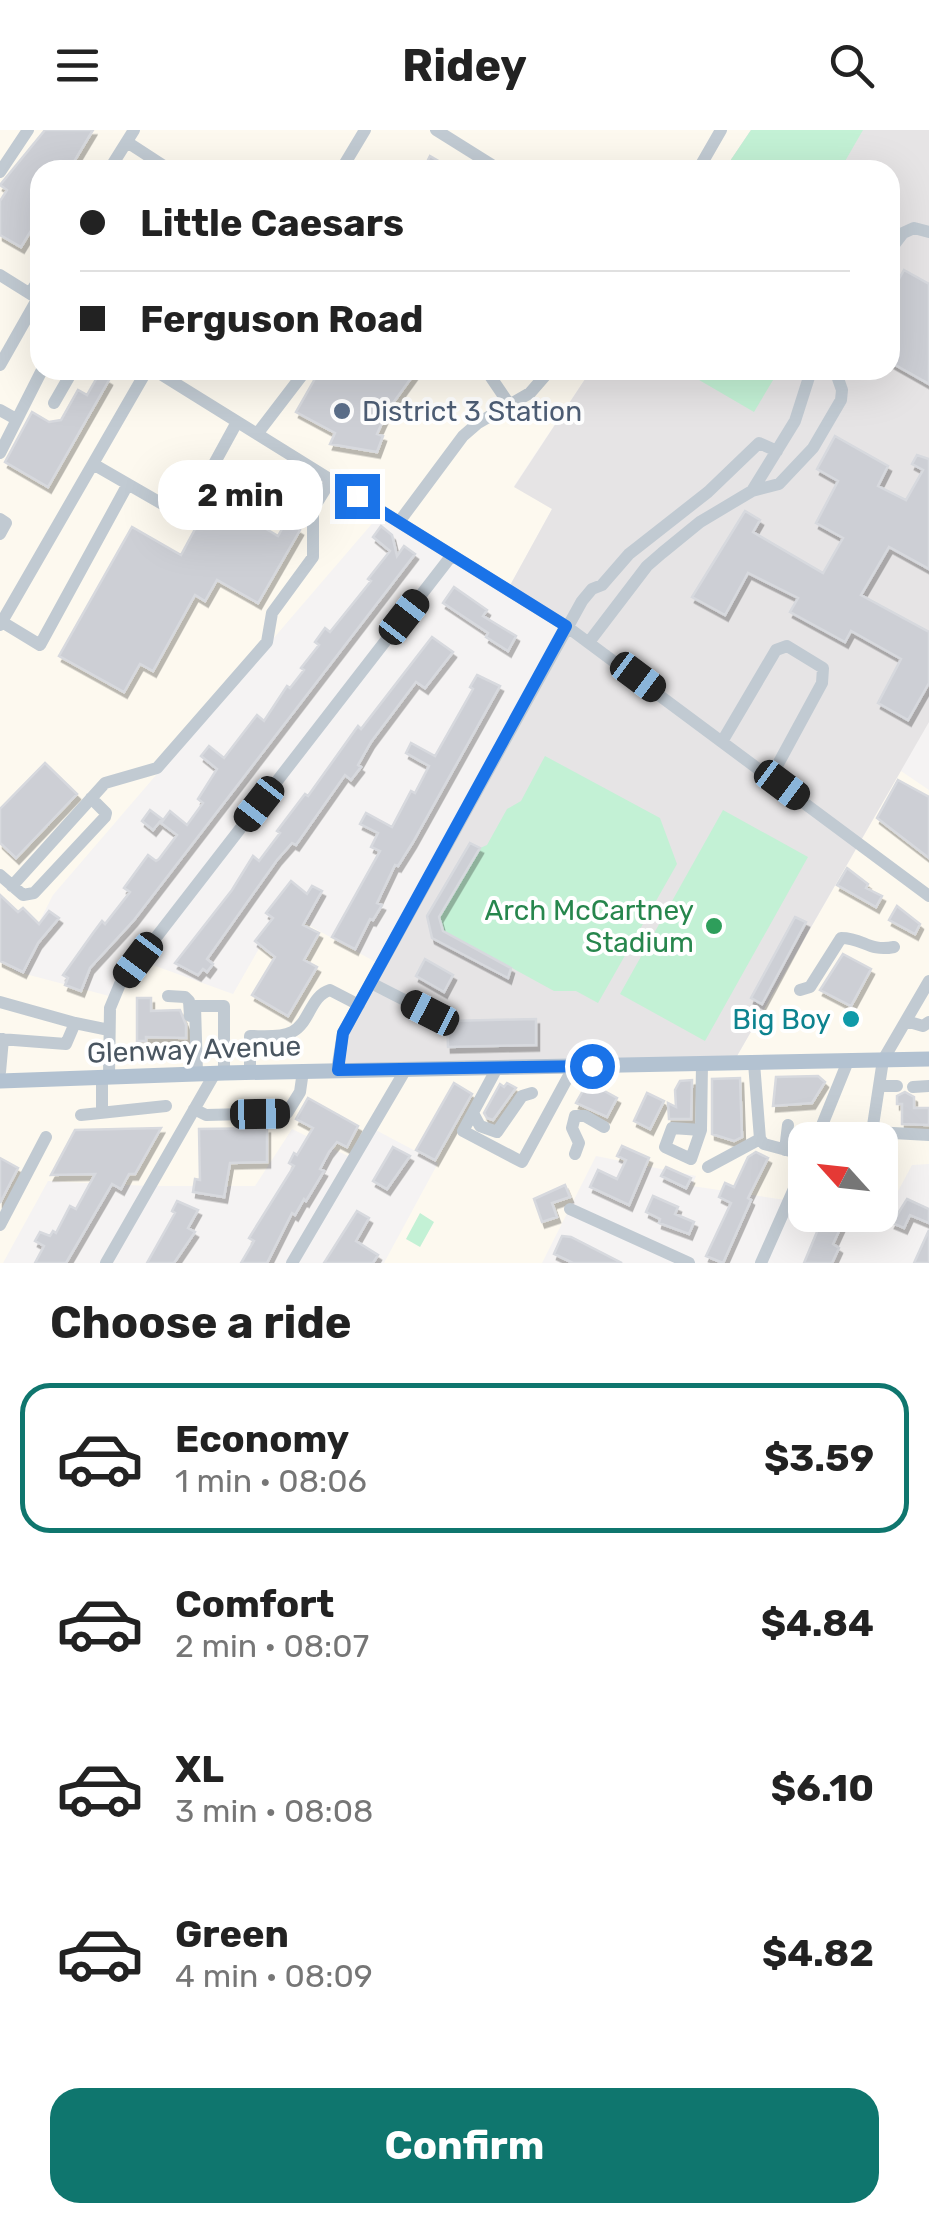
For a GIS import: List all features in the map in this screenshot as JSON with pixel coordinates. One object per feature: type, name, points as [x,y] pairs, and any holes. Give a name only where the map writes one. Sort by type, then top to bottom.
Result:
[{"type":"main road","name":"Glenway Avenue","points":[[0,1081],[250,1072],[929,1059]]},
{"type":"street","points":[[0,172],[28,130]]},
{"type":"street","points":[[347,160],[365,130]]},
{"type":"street","points":[[436,130],[484,160]]},
{"type":"street","points":[[704,160],[721,130]]},
{"type":"street","points":[[115,160],[130,136],[158,160]]},
{"type":"street","points":[[900,237],[914,228],[929,232]]},
{"type":"street","points":[[0,275],[30,293]]},
{"type":"street","points":[[0,364],[30,308]]},
{"type":"street","points":[[0,453],[37,380]]},
{"type":"street","points":[[54,403],[68,380]]},
{"type":"street","points":[[128,484],[40,645],[1,624],[144,380]]},
{"type":"street","points":[[167,380],[566,626],[929,896]]},
{"type":"street","points":[[257,434],[298,380]]},
{"type":"street","points":[[493,380],[509,404]]},
{"type":"street","points":[[399,522],[463,436],[478,422],[530,393],[541,380]]},
{"type":"street","points":[[752,491],[795,420],[808,380]]},
{"type":"street","points":[[588,642],[647,566],[700,522],[752,491],[779,484],[812,448],[841,400],[838,380]]},
{"type":"street","points":[[0,410],[16,420]]},
{"type":"street","points":[[92,464],[185,517],[238,422]]},
{"type":"street","points":[[338,1070],[343,1033],[582,601],[629,554],[708,492],[759,443],[777,451]]},
{"type":"street","points":[[12,886],[105,782],[157,768],[267,642],[272,612],[312,557],[313,509],[331,480]]},
{"type":"street","points":[[0,518],[6,522],[0,534]]},
{"type":"street","points":[[102,1113],[110,1008],[120,984],[452,555]]},
{"type":"street","points":[[722,740],[776,650],[787,646],[811,659],[823,668],[822,683],[771,776]]},
{"type":"street","points":[[0,875],[23,895],[34,893],[105,817],[106,812],[91,798]]},
{"type":"street","points":[[800,990],[810,986],[841,938],[876,950],[894,946]]},
{"type":"street","points":[[874,1122],[883,1060],[929,982]]},
{"type":"street","points":[[371,983],[430,1013]]},
{"type":"street","points":[[250,1072],[250,1036],[296,1030],[320,993],[330,990],[359,1004]]},
{"type":"street","points":[[168,996],[186,996],[189,1001],[194,1074]]},
{"type":"street","points":[[0,1002],[109,1030]]},
{"type":"street","points":[[106,1263],[194,1108],[219,1073],[224,1006],[195,1006],[194,1074]]},
{"type":"street","points":[[906,1021],[923,1026],[929,1022]]},
{"type":"street","points":[[0,1072],[2,1039],[66,1044],[75,1023]]},
{"type":"street","points":[[823,1122],[848,1061]]},
{"type":"street","points":[[754,1063],[760,1139],[764,1144],[788,1151]]},
{"type":"street","points":[[701,1130],[702,1064]]},
{"type":"street","points":[[497,1068],[464,1131],[522,1162],[574,1066]]},
{"type":"street","points":[[292,1263],[406,1069]]},
{"type":"street","points":[[194,1108],[206,1114],[287,1114],[300,1092],[304,1071]]},
{"type":"street","points":[[879,1086],[897,1086]]},
{"type":"street","points":[[914,1087],[929,1086]]},
{"type":"street","points":[[473,1113],[480,1126],[498,1132],[522,1096],[532,1093]]},
{"type":"street","points":[[80,1115],[166,1106]]},
{"type":"street","points":[[575,1154],[579,1143],[572,1128],[575,1116],[586,1116],[604,1127]]},
{"type":"street","points":[[785,1150],[788,1125]]},
{"type":"street","points":[[898,1133],[929,1134]]},
{"type":"street","points":[[0,1225],[46,1137]]},
{"type":"street","points":[[708,1167],[760,1139]]},
{"type":"street","points":[[570,1210],[689,1263]]},
{"type":"street","points":[[761,1263],[788,1213]]},
{"type":"shaded area","points":[[0,130],[751,130],[731,160],[30,160],[30,380],[584,380],[514,486],[552,509],[508,589],[382,512],[53,895],[14,971],[113,997],[139,960],[233,994],[281,910],[381,965],[733,1063],[901,771],[929,790],[929,1164],[912,1165],[898,1191],[898,1122],[788,1122],[788,1200],[692,1186],[696,1176],[596,1156],[542,1263],[384,1263],[438,1163],[372,1128],[354,1159],[292,1129],[255,1186],[48,1181],[3,1263]]},
{"type":"shaded area","points":[[751,130],[929,130],[929,722],[733,1063],[337,1070],[343,1033],[566,627],[508,589],[552,509],[514,487],[584,380],[900,380],[900,160],[731,160]]},
{"type":"green space","points":[[751,130],[863,130],[846,160],[731,160]]},
{"type":"green space","points":[[699,380],[773,380],[754,412]]},
{"type":"green space","points":[[545,756],[660,818],[677,864],[598,1003],[576,991],[554,991],[512,968],[508,978],[432,938],[427,916],[470,843],[480,848],[487,845],[507,809],[521,801]]},
{"type":"green space","name":"Arch McCartney Stadium","points":[[723,810],[808,857],[705,1041],[620,994]]},
{"type":"green space","points":[[420,1213],[434,1222],[420,1247],[406,1239]]},
{"type":"building","points":[[45,130],[93,130],[75,160],[30,160],[30,232],[21,247],[0,235],[0,201],[7,190],[0,185]]},
{"type":"building","points":[[904,270],[929,284],[929,384],[900,368],[900,277]]},
{"type":"building","points":[[96,380],[109,380],[48,487],[5,462],[32,412],[49,422],[61,420],[78,390],[87,395]]},
{"type":"building","name":"District 3 Station","points":[[314,380],[410,380],[388,410],[377,434],[383,436],[377,452],[330,444],[335,433],[296,412]]},
{"type":"building","points":[[835,436],[888,466],[878,486],[906,500],[923,470],[912,464],[917,455],[929,459],[929,569],[889,547],[861,595],[929,632],[929,683],[908,720],[878,703],[901,659],[851,631],[845,642],[790,612],[798,598],[748,573],[725,615],[692,597],[745,511],[760,520],[753,532],[823,573],[843,538],[816,523],[838,481],[817,469]]},
{"type":"building","points":[[253,501],[266,509],[258,524],[278,536],[286,522],[300,530],[258,603],[217,580],[205,601],[195,595],[153,671],[140,664],[124,692],[59,656],[132,527],[181,555],[200,520],[206,523],[218,503],[244,517]]},
{"type":"building","points":[[381,526],[392,535],[397,556],[404,546],[415,554],[134,920],[90,968],[81,991],[65,985],[68,978],[63,975],[102,921],[105,924],[130,892],[124,888],[148,855],[159,859],[177,835],[161,823],[170,811],[187,825],[203,803],[198,799],[217,769],[201,756],[209,746],[224,758],[257,715],[264,721],[287,686],[290,688],[304,670],[301,668],[319,645],[315,642],[325,628],[330,632],[371,581],[368,579],[390,551],[373,537]]},
{"type":"building","points":[[454,587],[487,610],[483,616],[516,636],[508,651],[443,603]]},
{"type":"building","points":[[432,637],[453,652],[425,688],[416,682],[371,742],[351,780],[345,775],[296,845],[292,843],[277,860],[207,959],[213,964],[207,972],[203,969],[198,975],[175,963],[232,890],[253,856],[259,861],[305,794],[308,796],[358,726],[361,729]]},
{"type":"building","points":[[477,675],[500,686],[413,842],[395,865],[377,903],[382,905],[355,949],[332,937],[380,851],[371,847],[378,833],[360,824],[366,813],[392,827],[429,766],[406,753],[411,743],[435,756]]},
{"type":"building","points":[[45,763],[77,794],[16,858],[0,843],[0,809]]},
{"type":"building","points":[[898,780],[929,797],[929,858],[877,818]]},
{"type":"building","points":[[150,810],[162,819],[153,830],[142,821]]},
{"type":"building","points":[[470,843],[480,848],[439,917],[443,931],[511,968],[508,978],[432,938],[427,916]]},
{"type":"building","points":[[847,868],[868,884],[866,888],[882,896],[876,907],[837,885]]},
{"type":"building","points":[[291,881],[307,894],[312,886],[322,891],[303,925],[319,933],[304,960],[317,967],[288,1016],[252,995],[275,957],[255,941],[273,918],[266,913]]},
{"type":"building","points":[[0,895],[18,912],[23,908],[39,924],[49,911],[59,918],[38,943],[23,972],[0,961]]},
{"type":"building","points":[[897,906],[920,924],[915,934],[889,920]]},
{"type":"building","points":[[795,917],[806,922],[762,1004],[751,998]]},
{"type":"building","points":[[843,954],[871,969],[851,1006],[820,990]]},
{"type":"building","points":[[425,959],[453,975],[444,992],[416,976]]},
{"type":"building","points":[[137,998],[151,998],[151,1011],[180,1010],[186,1038],[146,1037],[146,1041],[137,1041]]},
{"type":"building","points":[[536,1019],[536,1045],[448,1047],[447,1021]]},
{"type":"building","points":[[818,1076],[825,1082],[812,1103],[773,1106],[776,1077]]},
{"type":"building","points":[[740,1078],[742,1137],[734,1141],[712,1134],[712,1079]]},
{"type":"building","points":[[692,1080],[691,1119],[669,1119],[668,1103],[676,1107],[675,1090],[680,1081]]},
{"type":"building","points":[[588,1082],[617,1098],[607,1117],[576,1103]]},
{"type":"building","points":[[454,1083],[472,1094],[435,1160],[416,1150]]},
{"type":"building","points":[[507,1083],[516,1088],[493,1120],[487,1118],[484,1113],[500,1084],[504,1087]]},
{"type":"building","points":[[905,1092],[914,1097],[914,1108],[929,1108],[929,1125],[902,1124],[902,1104],[897,1104],[897,1096]]},
{"type":"building","points":[[647,1093],[664,1101],[650,1129],[634,1121]]},
{"type":"building","points":[[308,1098],[358,1126],[347,1147],[337,1142],[329,1152],[320,1169],[324,1171],[306,1201],[295,1215],[292,1213],[267,1263],[241,1263],[254,1241],[249,1238],[294,1166],[289,1163],[294,1153],[297,1155],[313,1128],[296,1119]]},
{"type":"building","points":[[161,1128],[135,1174],[129,1174],[121,1189],[112,1184],[66,1263],[35,1263],[44,1246],[35,1241],[40,1232],[50,1236],[53,1231],[56,1233],[70,1206],[76,1209],[95,1174],[51,1175],[75,1130]]},
{"type":"building","points":[[267,1128],[267,1162],[230,1163],[224,1197],[193,1192],[195,1179],[200,1180],[199,1129]]},
{"type":"building","points":[[622,1146],[649,1158],[629,1205],[590,1187],[598,1170],[617,1179],[626,1160],[617,1156]]},
{"type":"building","points":[[393,1147],[410,1156],[387,1189],[373,1181]]},
{"type":"building","points":[[756,1152],[768,1158],[723,1263],[706,1256],[731,1203],[719,1197],[725,1183],[734,1187],[748,1157]]},
{"type":"building","points":[[0,1158],[18,1168],[0,1203]]},
{"type":"building","points":[[666,1167],[691,1178],[686,1188],[661,1176]]},
{"type":"building","points":[[565,1185],[570,1197],[552,1203],[557,1217],[542,1222],[534,1199]]},
{"type":"building","points":[[653,1196],[678,1207],[675,1214],[694,1222],[689,1234],[659,1223],[660,1219],[646,1212]]},
{"type":"building","points":[[907,1199],[929,1209],[929,1223],[910,1215],[904,1228],[898,1226],[898,1213]]},
{"type":"building","points":[[177,1201],[198,1210],[188,1228],[195,1232],[174,1263],[147,1263],[175,1213],[172,1211]]},
{"type":"building","points":[[357,1211],[369,1218],[356,1241],[378,1255],[373,1263],[324,1263]]},
{"type":"building","points":[[929,1230],[929,1263],[914,1263]]},
{"type":"building","points":[[817,1232],[838,1232],[833,1244],[839,1248],[832,1263],[804,1263]]},
{"type":"building","points":[[562,1236],[622,1263],[573,1263],[554,1254]]},
{"type":"place","name":"District 3 Station","points":[[342,411]]},
{"type":"place","name":"Arch McCartney Stadium","points":[[714,926]]},
{"type":"place","name":"Big Boy","points":[[851,1019]]},
{"type":"route","points":[[357,496],[566,626],[343,1033],[338,1070],[592,1066]]}]
